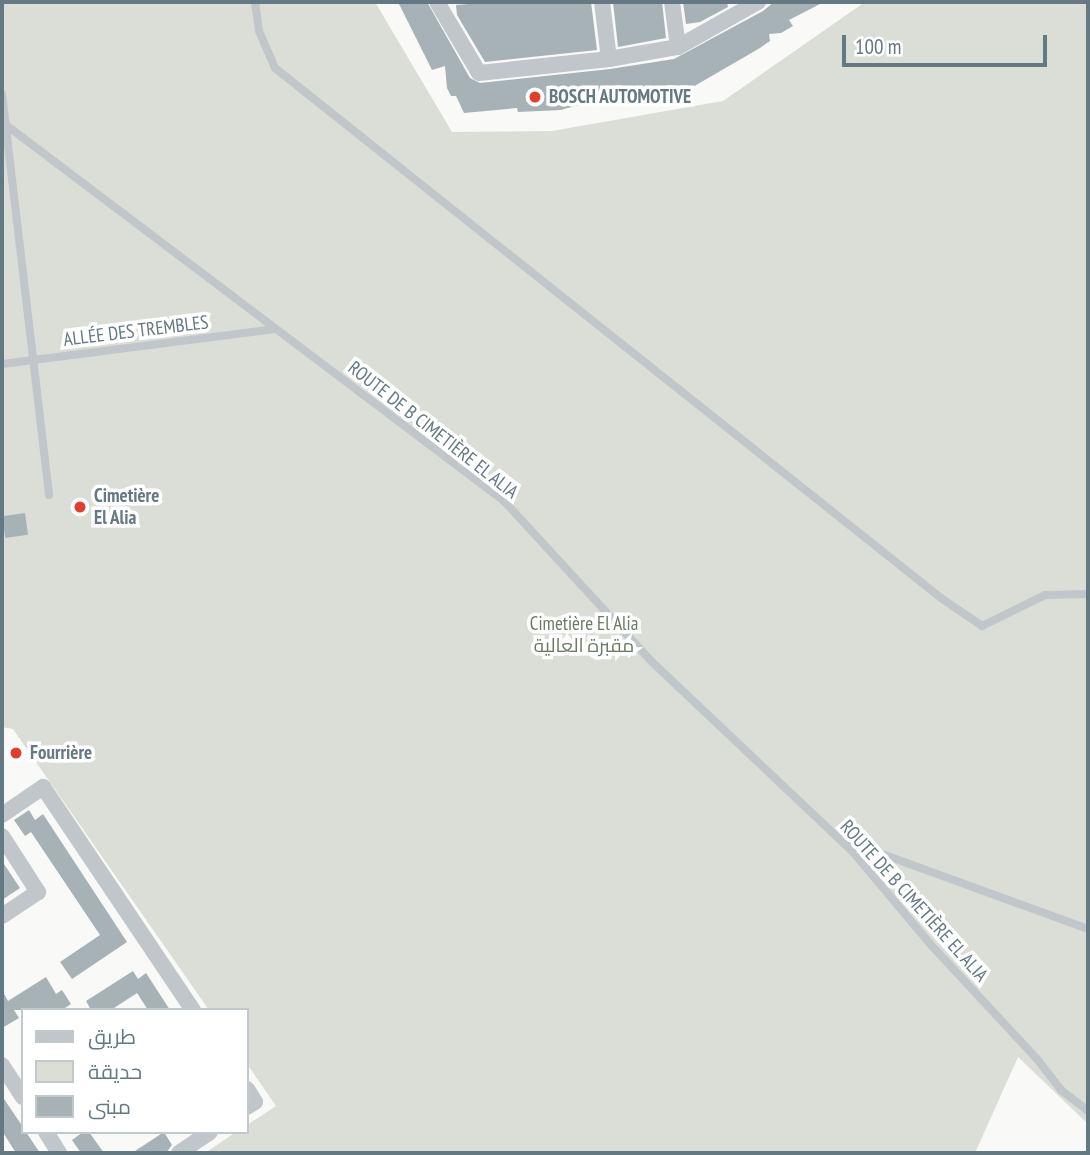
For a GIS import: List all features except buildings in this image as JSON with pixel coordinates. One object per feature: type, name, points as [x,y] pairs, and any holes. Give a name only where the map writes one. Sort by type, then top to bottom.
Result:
[{"type":"street","points":[[441,2],[479,73],[609,59],[678,47],[758,2]]},
{"type":"street","points":[[603,2],[609,59]]},
{"type":"street","points":[[672,2],[678,47]]},
{"type":"street","points":[[2,816],[43,787],[192,1008]]},
{"type":"street","points":[[2,836],[38,892],[2,916]]},
{"type":"street","points":[[2,1065],[21,1094]]},
{"type":"street","points":[[248,1091],[255,1102],[248,1106]]},
{"type":"street","points":[[47,1134],[60,1153]]},
{"type":"street","points":[[179,1153],[201,1135]]},
{"type":"lane","points":[[255,2],[259,31],[275,68],[942,598],[982,626],[1045,595],[1088,593]]},
{"type":"lane","points":[[2,94],[49,495]]},
{"type":"lane","name":"ROUTE DE B CIMETIÈRE EL ALIA","points":[[5,131],[504,501],[650,660],[838,838],[932,946],[1037,1059],[1061,1090],[1088,1111]]},
{"type":"lane","name":"ALLÉE DES TREMBLES","points":[[2,364],[275,329]]},
{"type":"lane","points":[[838,838],[1088,929]]},
{"type":"green space","name":"Cimetière El Alia مقبرة العالية","points":[[2,2],[375,2],[452,132],[552,131],[723,101],[865,2],[1088,2],[1088,1124],[1018,1057],[975,1153],[205,1153],[233,1134],[248,1134],[248,1124],[276,1106],[248,1065],[248,1008],[208,1008],[13,729],[2,727]]},
{"type":"place","name":"BOSCH AUTOMOTIVE","points":[[535,97]]},
{"type":"place","name":"Cimetière El Alia","points":[[80,507]]},
{"type":"place","name":"Fourrière","points":[[16,753]]}]
